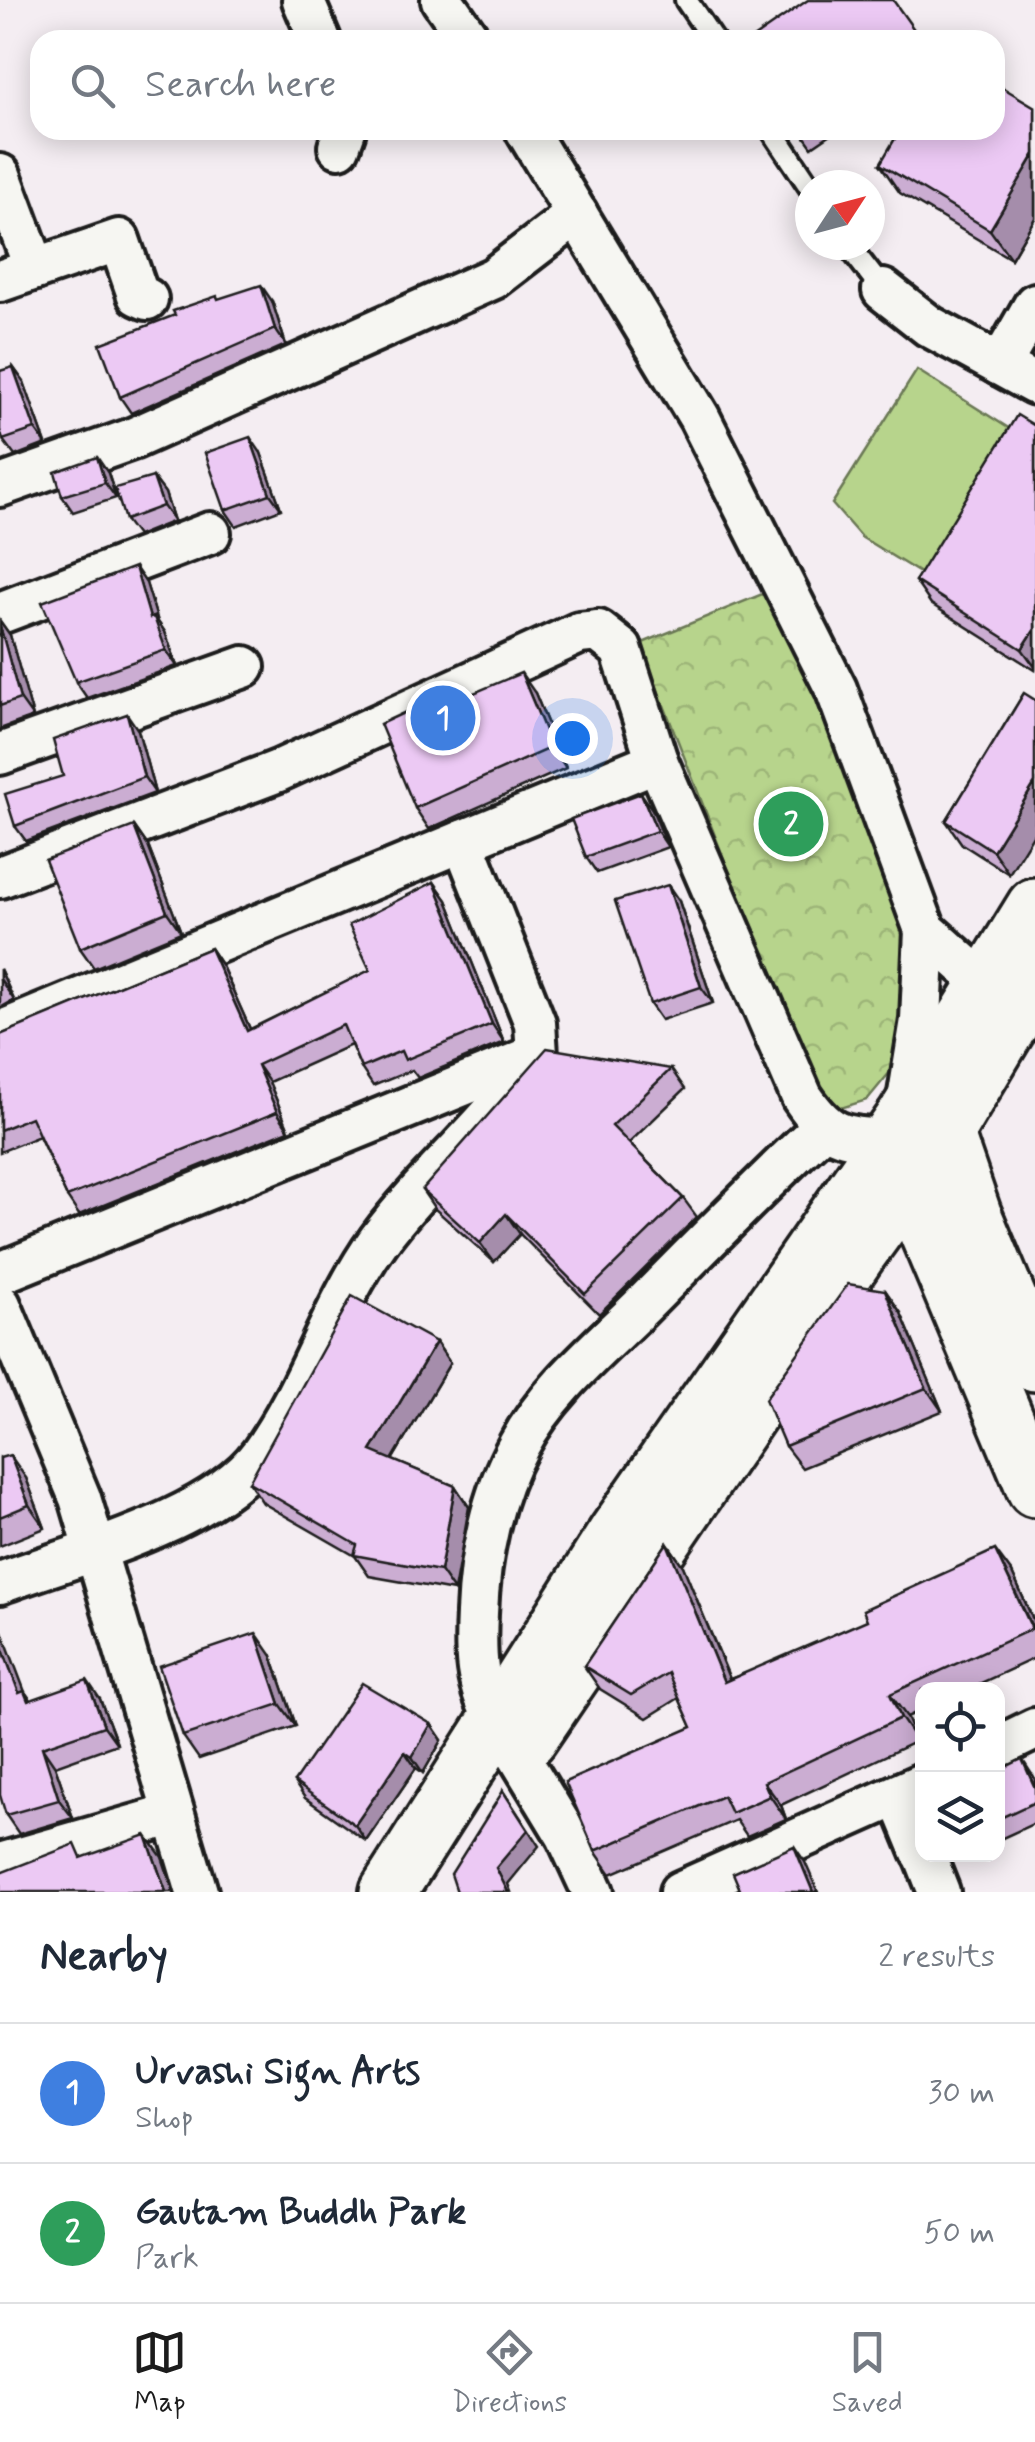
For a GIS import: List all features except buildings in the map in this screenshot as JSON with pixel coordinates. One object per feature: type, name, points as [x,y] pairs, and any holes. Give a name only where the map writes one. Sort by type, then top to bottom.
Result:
[{"type":"street","points":[[303,0],[316,30]]},
{"type":"street","points":[[442,0],[463,30]]},
{"type":"street","points":[[532,140],[699,418],[836,689],[925,930],[915,1131],[1035,1489]]},
{"type":"street","points":[[0,176],[17,275],[119,240],[138,295],[147,300]]},
{"type":"street","points":[[0,486],[132,439],[494,278],[577,214]]},
{"type":"street","points":[[883,290],[928,326],[1035,384]]},
{"type":"street","points":[[1000,365],[1035,304]]},
{"type":"street","points":[[0,613],[210,533]]},
{"type":"street","points":[[0,877],[278,771],[579,633],[598,631],[611,636],[622,649],[657,761],[802,1096],[822,1128],[849,1138],[915,1131]]},
{"type":"street","points":[[0,754],[244,667]]},
{"type":"street","points":[[0,1032],[657,761]]},
{"type":"street","points":[[0,1583],[146,1531],[218,1495],[260,1456],[379,1240],[524,1076],[537,1055],[535,1023],[463,841]]},
{"type":"street","points":[[429,1892],[617,1532],[1023,986],[1035,906]]},
{"type":"street","points":[[925,930],[961,963],[1023,986]]},
{"type":"street","points":[[0,1274],[537,1055]]},
{"type":"street","points":[[593,1892],[567,1836],[481,1697],[475,1654],[478,1572],[500,1489],[518,1446],[542,1410],[822,1128]]},
{"type":"street","points":[[915,1131],[1035,1363]]},
{"type":"street","points":[[0,1305],[80,1498],[171,1815],[197,1892]]},
{"type":"street","points":[[1005,1744],[1035,1729]]},
{"type":"street","points":[[388,1892],[507,1738]]},
{"type":"street","points":[[680,1892],[911,1790]]},
{"type":"street","points":[[0,1864],[171,1815]]},
{"type":"street","points":[[927,1862],[940,1892]]},
{"type":"lane","points":[[686,0],[706,30]]},
{"type":"lane","points":[[779,140],[799,170]]},
{"type":"lane","points":[[860,260],[883,290]]},
{"type":"green space","points":[[917,370],[1024,438],[938,584],[861,537],[832,504]]},
{"type":"green space","points":[[777,588],[907,919],[900,1060],[867,1100],[841,1108],[816,1094],[640,644]]},
{"type":"place","name":"Urvashi Sign Arts","points":[[443,718]]},
{"type":"place","name":"Gautam Buddh Park","points":[[791,824]]}]
